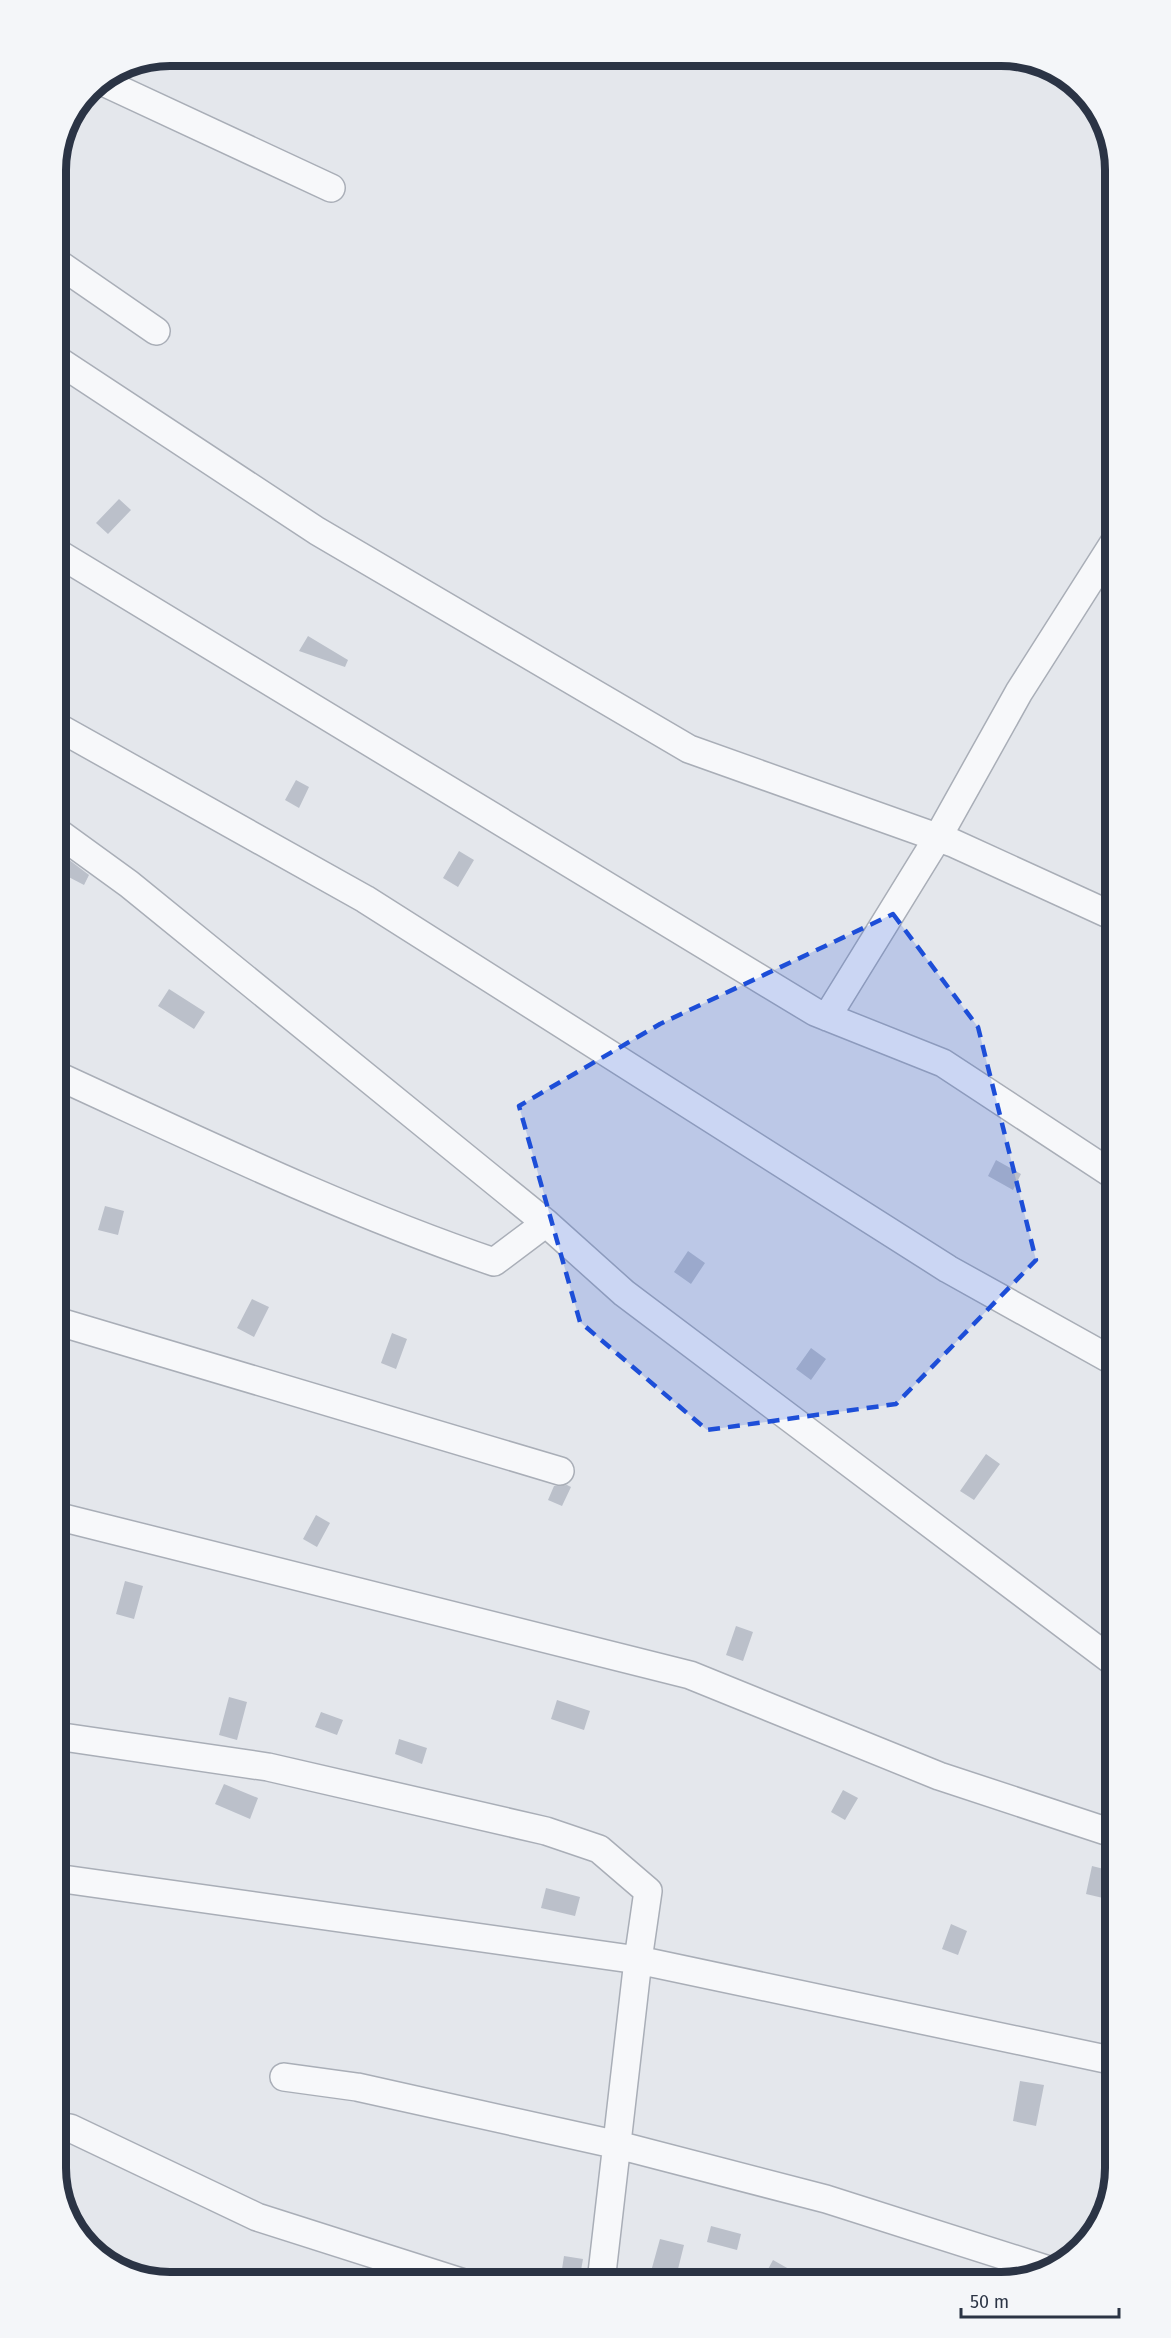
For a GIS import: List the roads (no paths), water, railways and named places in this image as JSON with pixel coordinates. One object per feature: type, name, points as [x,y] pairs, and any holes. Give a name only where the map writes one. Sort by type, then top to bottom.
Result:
[{"type":"street","points":[[110,86],[331,188]]},
{"type":"street","points":[[66,269],[156,331]]},
{"type":"street","points":[[66,366],[317,531],[689,749],[938,837],[1105,912]]},
{"type":"street","points":[[66,558],[815,1012],[944,1063],[1105,1169]]},
{"type":"street","points":[[827,1017],[938,837],[1019,692],[1105,558]]},
{"type":"street","points":[[66,732],[365,898],[948,1269],[1105,1356]]},
{"type":"street","points":[[66,838],[129,884],[546,1223],[624,1293],[1105,1655]]},
{"type":"street","points":[[66,1080],[422,1238],[494,1262],[546,1223]]},
{"type":"street","points":[[66,1324],[561,1471]]},
{"type":"street","points":[[66,1519],[690,1675],[939,1776],[1105,1830]]},
{"type":"street","points":[[66,1737],[268,1767],[546,1831],[599,1849],[648,1891],[602,2272]]},
{"type":"street","points":[[66,1879],[638,1960],[1105,2059]]},
{"type":"street","points":[[284,2078],[357,2087],[618,2145],[826,2199],[1035,2266]]},
{"type":"street","points":[[66,2127],[257,2217],[430,2272]]}]
